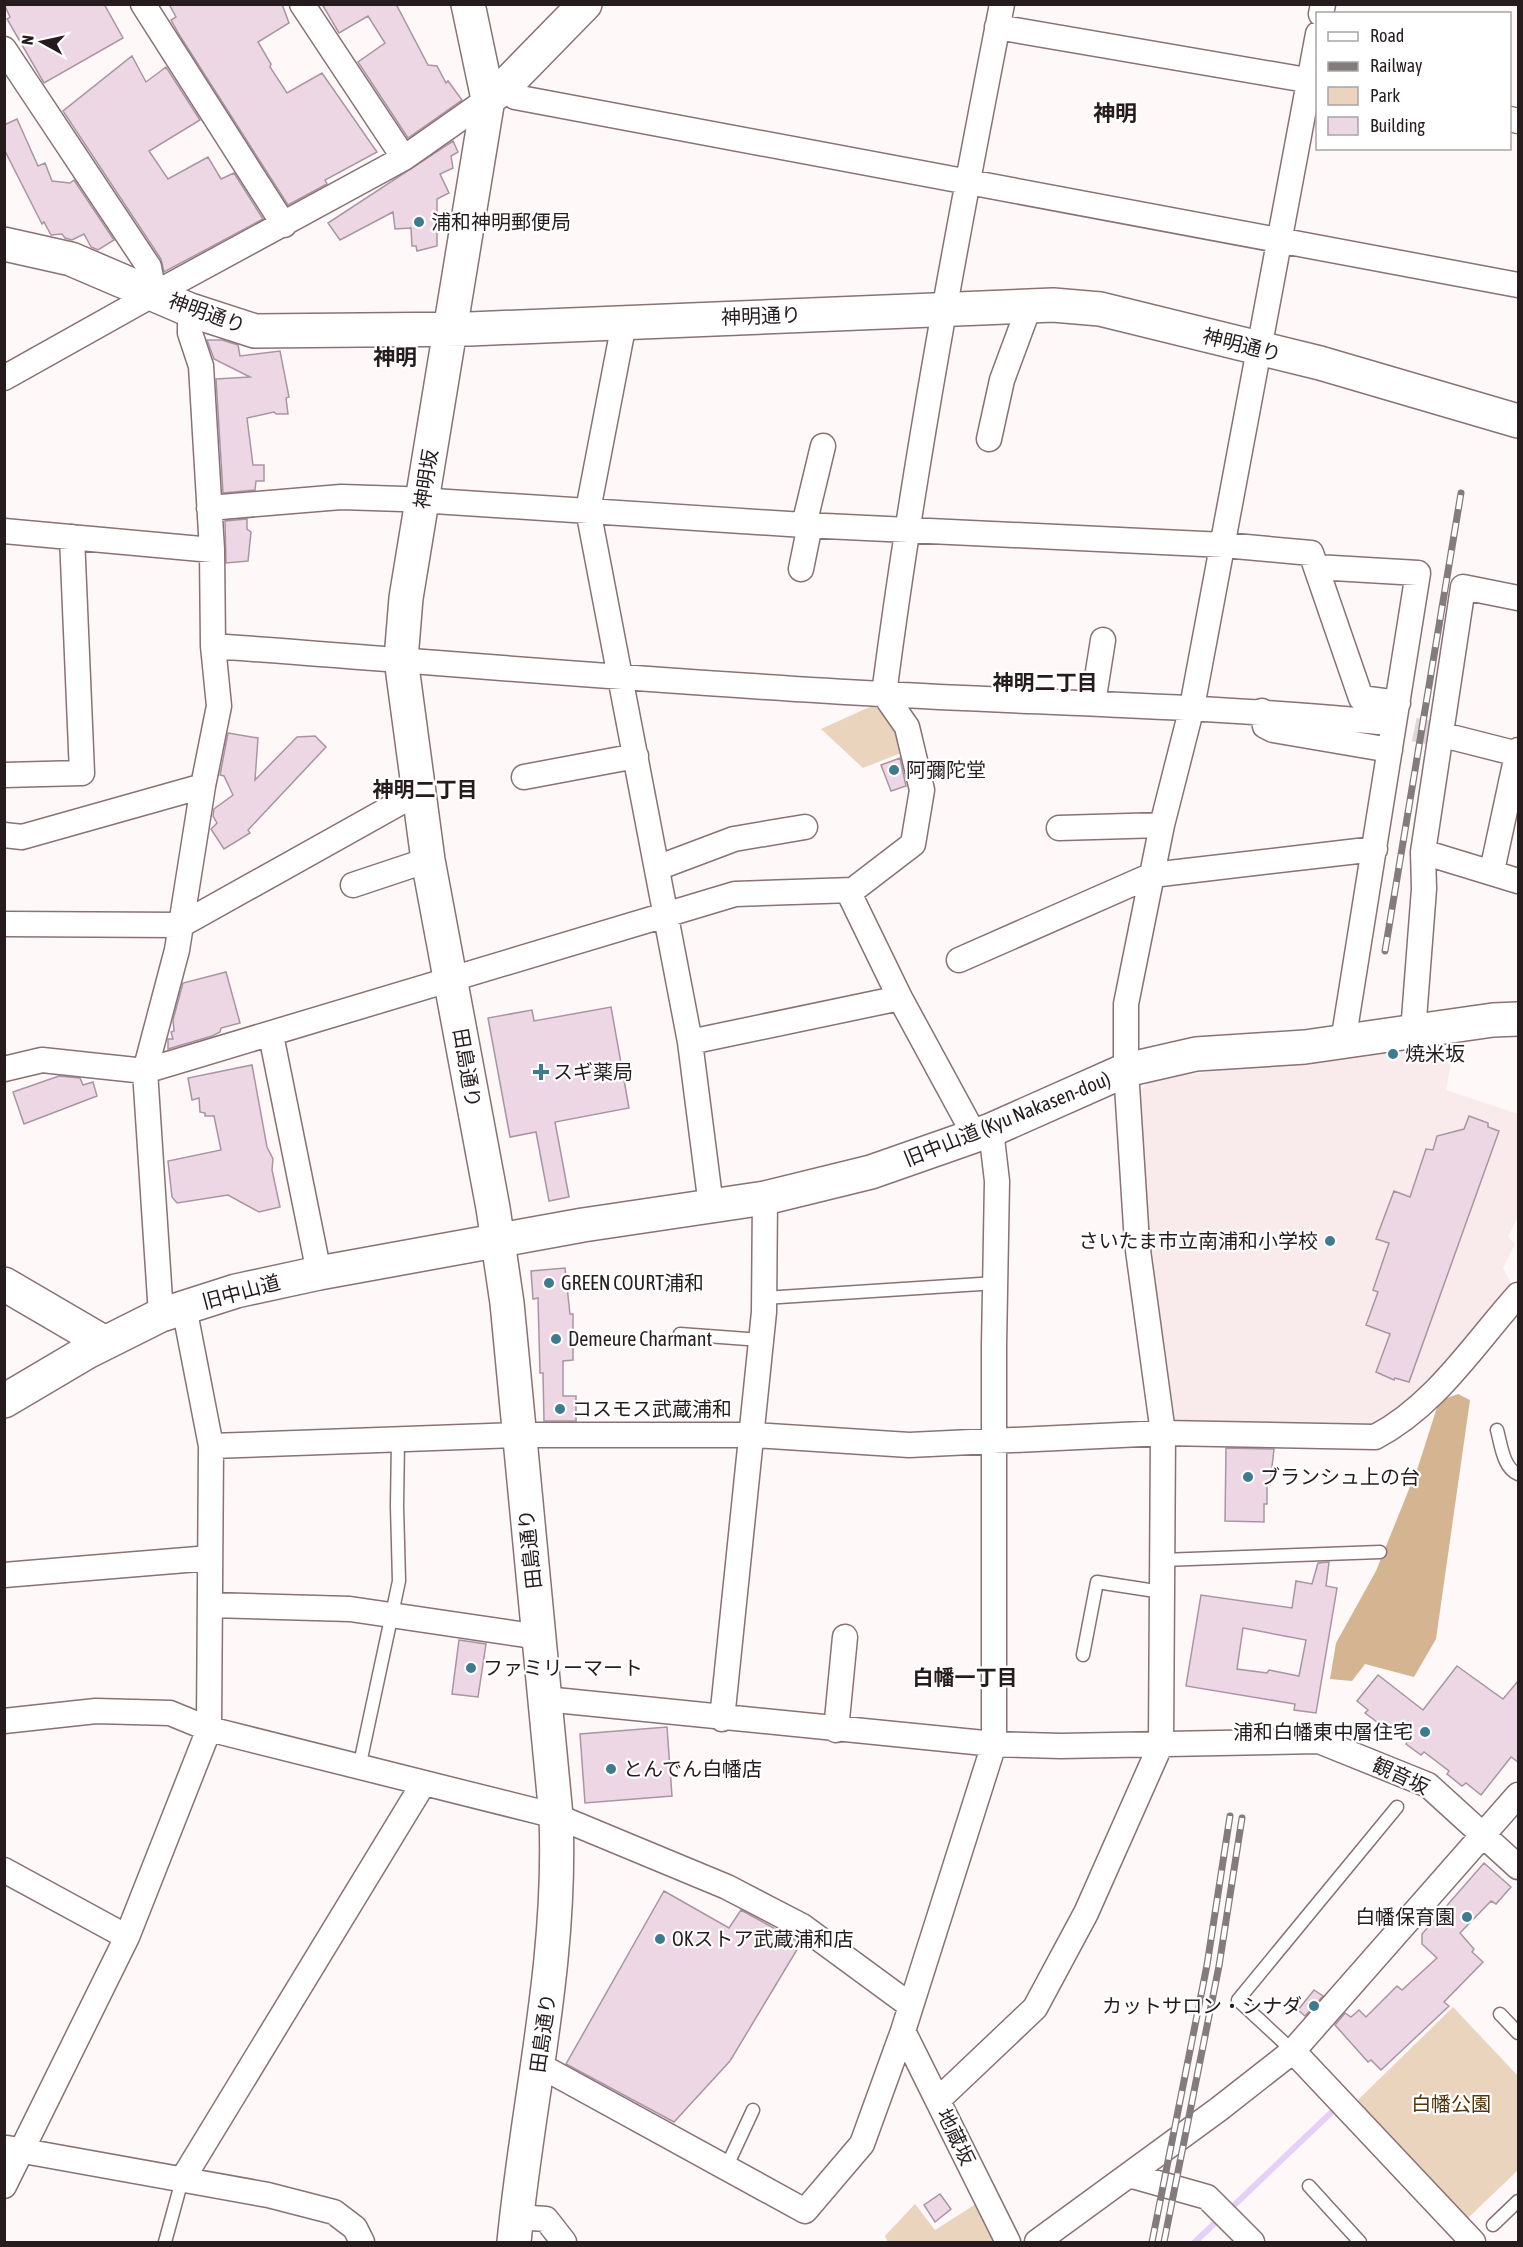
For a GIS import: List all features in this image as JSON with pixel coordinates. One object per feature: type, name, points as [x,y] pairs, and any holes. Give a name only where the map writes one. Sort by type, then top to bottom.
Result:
[{"type":"street","points":[[144,4],[284,225]]},
{"type":"street","points":[[302,4],[404,158]]},
{"type":"street","points":[[468,4],[496,93]]},
{"type":"street","points":[[4,378],[404,158],[496,93],[585,4]]},
{"type":"street","points":[[4,1069],[42,1060],[145,1071],[735,894],[853,890],[913,844],[922,790],[907,727],[884,694],[906,530],[943,311],[999,16],[1313,81]]},
{"type":"street","points":[[938,2100],[1035,2008],[1086,1913],[1161,1744],[1163,1433],[1137,1243],[1126,1070],[1126,1004],[1162,825],[1192,707],[1224,545],[1258,350],[1313,81],[1316,46]]},
{"type":"street","points":[[4,49],[149,267],[154,294]]},
{"type":"street","points":[[496,93],[967,184],[1518,285]]},
{"type":"street","name":"神明坂","points":[[428,860],[400,659],[406,598],[450,329],[496,93]]},
{"type":"street","name":"神明通り","points":[[4,244],[71,259],[190,310],[255,331],[450,329],[624,323],[728,316],[943,311],[1053,305],[1100,309],[1258,350],[1320,363],[1518,421]]},
{"type":"street","points":[[989,439],[1002,380],[1029,307]]},
{"type":"street","points":[[4,2186],[13,2149],[127,1937],[210,1729],[211,1446],[172,1311],[145,1071],[177,950],[203,786],[219,706],[213,646],[212,550],[201,366],[190,333],[190,310]]},
{"type":"street","points":[[624,323],[588,510],[690,1042],[711,1206]]},
{"type":"street","points":[[801,569],[807,525],[823,446]]},
{"type":"street","points":[[209,508],[341,497],[423,500],[807,525],[1224,545],[1311,553],[1361,698],[1398,703]]},
{"type":"street","points":[[4,531],[212,550]]},
{"type":"street","points":[[4,775],[82,773],[72,537]]},
{"type":"street","points":[[1316,567],[1418,573],[1343,1042]]},
{"type":"street","points":[[1518,598],[1463,587],[1423,852],[1424,888],[1413,1032],[1518,1018]]},
{"type":"street","points":[[1093,703],[1103,640]]},
{"type":"street","points":[[213,646],[621,678],[884,694],[1262,711],[1379,722]]},
{"type":"street","points":[[1262,711],[1265,726],[1273,730],[1390,750]]},
{"type":"street","points":[[1455,738],[1518,752],[1492,872]]},
{"type":"street","points":[[524,777],[636,756]]},
{"type":"street","points":[[4,835],[22,837],[203,786]]},
{"type":"street","points":[[4,924],[181,925],[419,792]]},
{"type":"street","points":[[1059,828],[1162,825]]},
{"type":"street","points":[[657,868],[734,839],[805,827]]},
{"type":"street","points":[[959,960],[1152,875],[1375,849]]},
{"type":"street","points":[[1423,852],[1518,881]]},
{"type":"street","points":[[353,885],[428,860]]},
{"type":"street","name":"田島通り","points":[[428,860],[494,1208],[507,1303],[556,1816],[558,1864],[555,1940],[515,2230]]},
{"type":"street","points":[[539,2065],[805,2211],[862,2144],[903,2031],[994,1744],[996,1181],[983,1133],[900,998],[848,891]]},
{"type":"street","points":[[690,1042],[900,998]]},
{"type":"street","name":"旧中山道 (Kyu Nakasen-dou)","points":[[497,1241],[765,1198],[871,1172],[983,1133],[1126,1070],[1196,1054],[1343,1042],[1413,1032]]},
{"type":"street","points":[[271,1035],[319,1273]]},
{"type":"street","points":[[722,1719],[753,1436],[761,1340],[764,1298],[765,1198]]},
{"type":"street","name":"旧中山道","points":[[4,1401],[105,1343],[172,1311],[236,1291],[319,1273],[497,1241]]},
{"type":"street","points":[[4,1284],[105,1343]]},
{"type":"street","points":[[211,1446],[519,1436],[753,1436],[909,1445],[996,1439],[1163,1433],[1375,1437],[1397,1426],[1425,1402],[1518,1295]]},
{"type":"street","points":[[4,1575],[210,1558]]},
{"type":"street","points":[[210,1605],[350,1609],[539,1637]]},
{"type":"street","points":[[836,1730],[845,1637]]},
{"type":"street","name":"観音坂","points":[[544,1699],[722,1719],[994,1744],[1061,1746],[1318,1741],[1428,1785],[1485,1834],[1518,1867]]},
{"type":"street","points":[[4,1721],[96,1711],[170,1713],[210,1729],[556,1816],[727,1887],[802,1926],[911,2006]]},
{"type":"street","points":[[182,2180],[423,1784]]},
{"type":"street","points":[[1037,2242],[1293,2051],[1518,1795]]},
{"type":"street","points":[[4,1870],[127,1937]]},
{"type":"street","name":"地蔵坂","points":[[903,2031],[1008,2242]]},
{"type":"street","points":[[1293,2051],[1473,2242]]},
{"type":"street","points":[[13,2149],[268,2195],[334,2212],[355,2228],[362,2242]]},
{"type":"street","points":[[1129,2175],[1207,2197],[1252,2242]]},
{"type":"street","points":[[515,2230],[546,2220],[564,2242]]},
{"type":"lane","points":[[764,1298],[996,1283]]},
{"type":"lane","points":[[680,1334],[761,1340]]},
{"type":"lane","points":[[1497,1430],[1507,1463],[1512,1472],[1518,1474]]},
{"type":"lane","points":[[359,1768],[399,1581],[398,1440]]},
{"type":"lane","points":[[1162,1560],[1380,1552]]},
{"type":"lane","points":[[1083,1655],[1096,1582],[1162,1592]]},
{"type":"lane","points":[[1293,2051],[1238,2000],[1397,1807]]},
{"type":"lane","points":[[1500,2014],[1518,2033]]},
{"type":"lane","points":[[726,2168],[753,2110]]},
{"type":"lane","points":[[165,2242],[182,2180]]},
{"type":"lane","points":[[1309,2186],[1357,2241]]},
{"type":"lane","points":[[1493,2225],[1518,2201]]},
{"type":"shaded area","name":"さいたま市立南浦和小学校","points":[[1456,1038],[1446,1090],[1518,1114],[1518,1217],[1508,1237],[1515,1244],[1503,1268],[1518,1296],[1397,1426],[1177,1425],[1168,1418],[1150,1265],[1138,1093],[1150,1081],[1232,1068],[1350,1058],[1421,1042]]},
{"type":"shaded area","points":[[1458,1394],[1470,1400],[1436,1639],[1414,1677],[1365,1664],[1352,1681],[1330,1679],[1336,1643],[1376,1571],[1418,1467],[1439,1401]]},
{"type":"green space","points":[[874,705],[901,734],[906,751],[863,768],[821,729]]},
{"type":"green space","name":"白幡公園","points":[[1453,2007],[1518,2076],[1518,2170],[1467,2219],[1356,2102]]},
{"type":"green space","points":[[915,2204],[935,2230],[976,2204],[996,2242],[888,2242],[885,2236]]},
{"type":"building","points":[[4,4],[104,4],[123,38],[44,83],[7,19],[10,17]]},
{"type":"building","points":[[169,4],[282,4],[289,23],[258,42],[271,64],[270,67],[287,93],[322,73],[377,152],[325,180],[327,184],[288,205],[180,36],[171,20],[176,17]]},
{"type":"building","points":[[322,4],[396,4],[428,65],[437,66],[446,83],[448,81],[462,100],[408,138],[358,62],[385,43],[368,16],[339,33]]},
{"type":"building","points":[[132,56],[146,82],[166,67],[200,120],[149,151],[168,179],[208,157],[221,179],[234,173],[263,219],[164,272],[161,259],[63,111]]},
{"type":"building","points":[[17,119],[38,166],[45,163],[52,181],[70,183],[74,180],[114,240],[98,250],[91,247],[84,234],[72,240],[65,238],[62,234],[51,235],[44,222],[42,224],[4,149],[4,125]]},
{"type":"building","points":[[453,141],[458,152],[451,156],[453,168],[440,174],[449,193],[437,199],[437,246],[417,251],[416,246],[412,246],[411,228],[395,229],[393,212],[340,240],[328,223]]},
{"type":"building","points":[[207,340],[222,340],[238,345],[240,356],[280,351],[289,397],[286,398],[288,414],[274,412],[247,418],[253,465],[264,465],[264,481],[256,481],[255,490],[223,493],[216,379],[250,377],[214,359]]},
{"type":"building","points":[[247,519],[247,529],[251,532],[248,561],[226,563],[225,521]]},
{"type":"building","points":[[228,733],[258,738],[255,780],[297,737],[315,736],[326,747],[248,830],[250,833],[224,849],[211,829],[217,823],[213,816],[214,809],[233,795],[224,776],[220,775]]},
{"type":"building","name":"阿彌陀堂","points":[[900,758],[906,786],[891,791],[881,765]]},
{"type":"building","points":[[226,972],[240,1023],[221,1028],[220,1032],[212,1036],[168,1049],[168,1039],[173,1039],[171,1032],[174,1031],[173,1020],[183,983]]},
{"type":"building","points":[[611,1007],[629,1108],[555,1122],[569,1197],[549,1201],[536,1132],[510,1137],[488,1018],[532,1010],[534,1021]]},
{"type":"building","points":[[252,1065],[267,1147],[273,1159],[272,1170],[280,1207],[259,1212],[228,1195],[177,1203],[172,1197],[168,1161],[221,1150],[214,1116],[205,1116],[205,1113],[200,1112],[199,1098],[192,1100],[188,1078]]},
{"type":"building","points":[[59,1076],[80,1078],[83,1085],[93,1082],[97,1096],[24,1124],[13,1092]]},
{"type":"building","points":[[1469,1116],[1488,1123],[1488,1127],[1499,1131],[1409,1382],[1395,1378],[1394,1380],[1376,1372],[1390,1334],[1366,1325],[1378,1292],[1373,1290],[1389,1243],[1376,1239],[1394,1191],[1410,1197],[1426,1149],[1433,1150],[1437,1136],[1464,1129]]},
{"type":"building","points":[[565,1268],[570,1314],[573,1314],[573,1360],[563,1361],[563,1396],[576,1396],[576,1421],[544,1421],[538,1298],[533,1299],[531,1271]]},
{"type":"building","name":"ブランシュ上の台","points":[[1226,1448],[1274,1449],[1270,1485],[1267,1485],[1267,1504],[1264,1504],[1264,1522],[1225,1521]]},
{"type":"building","points":[[1329,1562],[1326,1586],[1337,1588],[1316,1713],[1294,1710],[1295,1704],[1186,1686],[1201,1595],[1292,1608],[1296,1581],[1312,1584],[1318,1563]],"holes":[[[1243,1628],[1306,1640],[1299,1676],[1269,1670],[1267,1673],[1237,1669]]]},
{"type":"building","points":[[459,1640],[486,1644],[478,1697],[452,1694]]},
{"type":"building","points":[[1457,1666],[1503,1699],[1518,1681],[1518,1762],[1511,1757],[1481,1795],[1466,1783],[1462,1786],[1447,1774],[1449,1771],[1424,1752],[1421,1755],[1406,1744],[1408,1740],[1384,1721],[1381,1725],[1365,1713],[1368,1710],[1357,1701],[1378,1675],[1423,1710]]},
{"type":"building","points":[[667,1727],[672,1796],[585,1803],[580,1734]]},
{"type":"building","points":[[1484,1863],[1511,1887],[1496,1904],[1491,1901],[1460,1933],[1474,1949],[1472,1952],[1483,1962],[1444,2002],[1449,2006],[1381,2070],[1371,2060],[1368,2062],[1335,2025],[1345,2013],[1351,2017],[1359,2010],[1366,2017],[1397,1986],[1402,1990],[1437,1958],[1422,1944],[1422,1934]]},
{"type":"building","points":[[664,1891],[729,1928],[741,1910],[801,1943],[730,2061],[674,2122],[566,2064]]},
{"type":"building","points":[[1314,1990],[1323,1996],[1305,2016],[1298,2010]]},
{"type":"building","points":[[940,2194],[951,2209],[935,2222],[924,2205]]},
{"type":"waterway","points":[[1228,2211],[1336,2108]]},
{"type":"waterway","points":[[1195,2242],[1220,2218]]},
{"type":"tunnel","points":[[1379,722],[1455,738]]},
{"type":"railway","points":[[1385,951],[1461,493]]},
{"type":"railway","points":[[1152,2242],[1207,1965],[1230,1816]]},
{"type":"railway","points":[[1164,2242],[1219,1966],[1242,1818]]},
{"type":"place","name":"浦和神明郵便局","points":[[419,222]]},
{"type":"place","name":"阿彌陀堂","points":[[894,770]]},
{"type":"place","name":"焼米坂","points":[[1393,1054]]},
{"type":"place","name":"スギ薬局","points":[[541,1072]]},
{"type":"place","name":"さいたま市立南浦和小学校","points":[[1330,1241]]},
{"type":"place","name":"GREEN COURT浦和","points":[[549,1283]]},
{"type":"place","name":"Demeure Charmant","points":[[556,1339]]},
{"type":"place","name":"コスモス武蔵浦和","points":[[560,1409]]},
{"type":"place","name":"ブランシュ上の台","points":[[1248,1477]]},
{"type":"place","name":"ファミリーマート","points":[[471,1668]]},
{"type":"place","name":"浦和白幡東中層住宅","points":[[1425,1732]]},
{"type":"place","name":"とんでん白幡店","points":[[611,1769]]},
{"type":"place","name":"白幡保育園","points":[[1467,1917]]},
{"type":"place","name":"OKストア武蔵浦和店","points":[[660,1939]]},
{"type":"place","name":"カットサロン・シナダ","points":[[1314,2006]]},
{"type":"district","name":"神明","points":[[1115,113]]},
{"type":"district","name":"神明","points":[[395,357]]},
{"type":"district","name":"神明二丁目","points":[[1045,683]]},
{"type":"district","name":"神明二丁目","points":[[425,790]]},
{"type":"district","name":"白幡一丁目","points":[[965,1678]]}]
